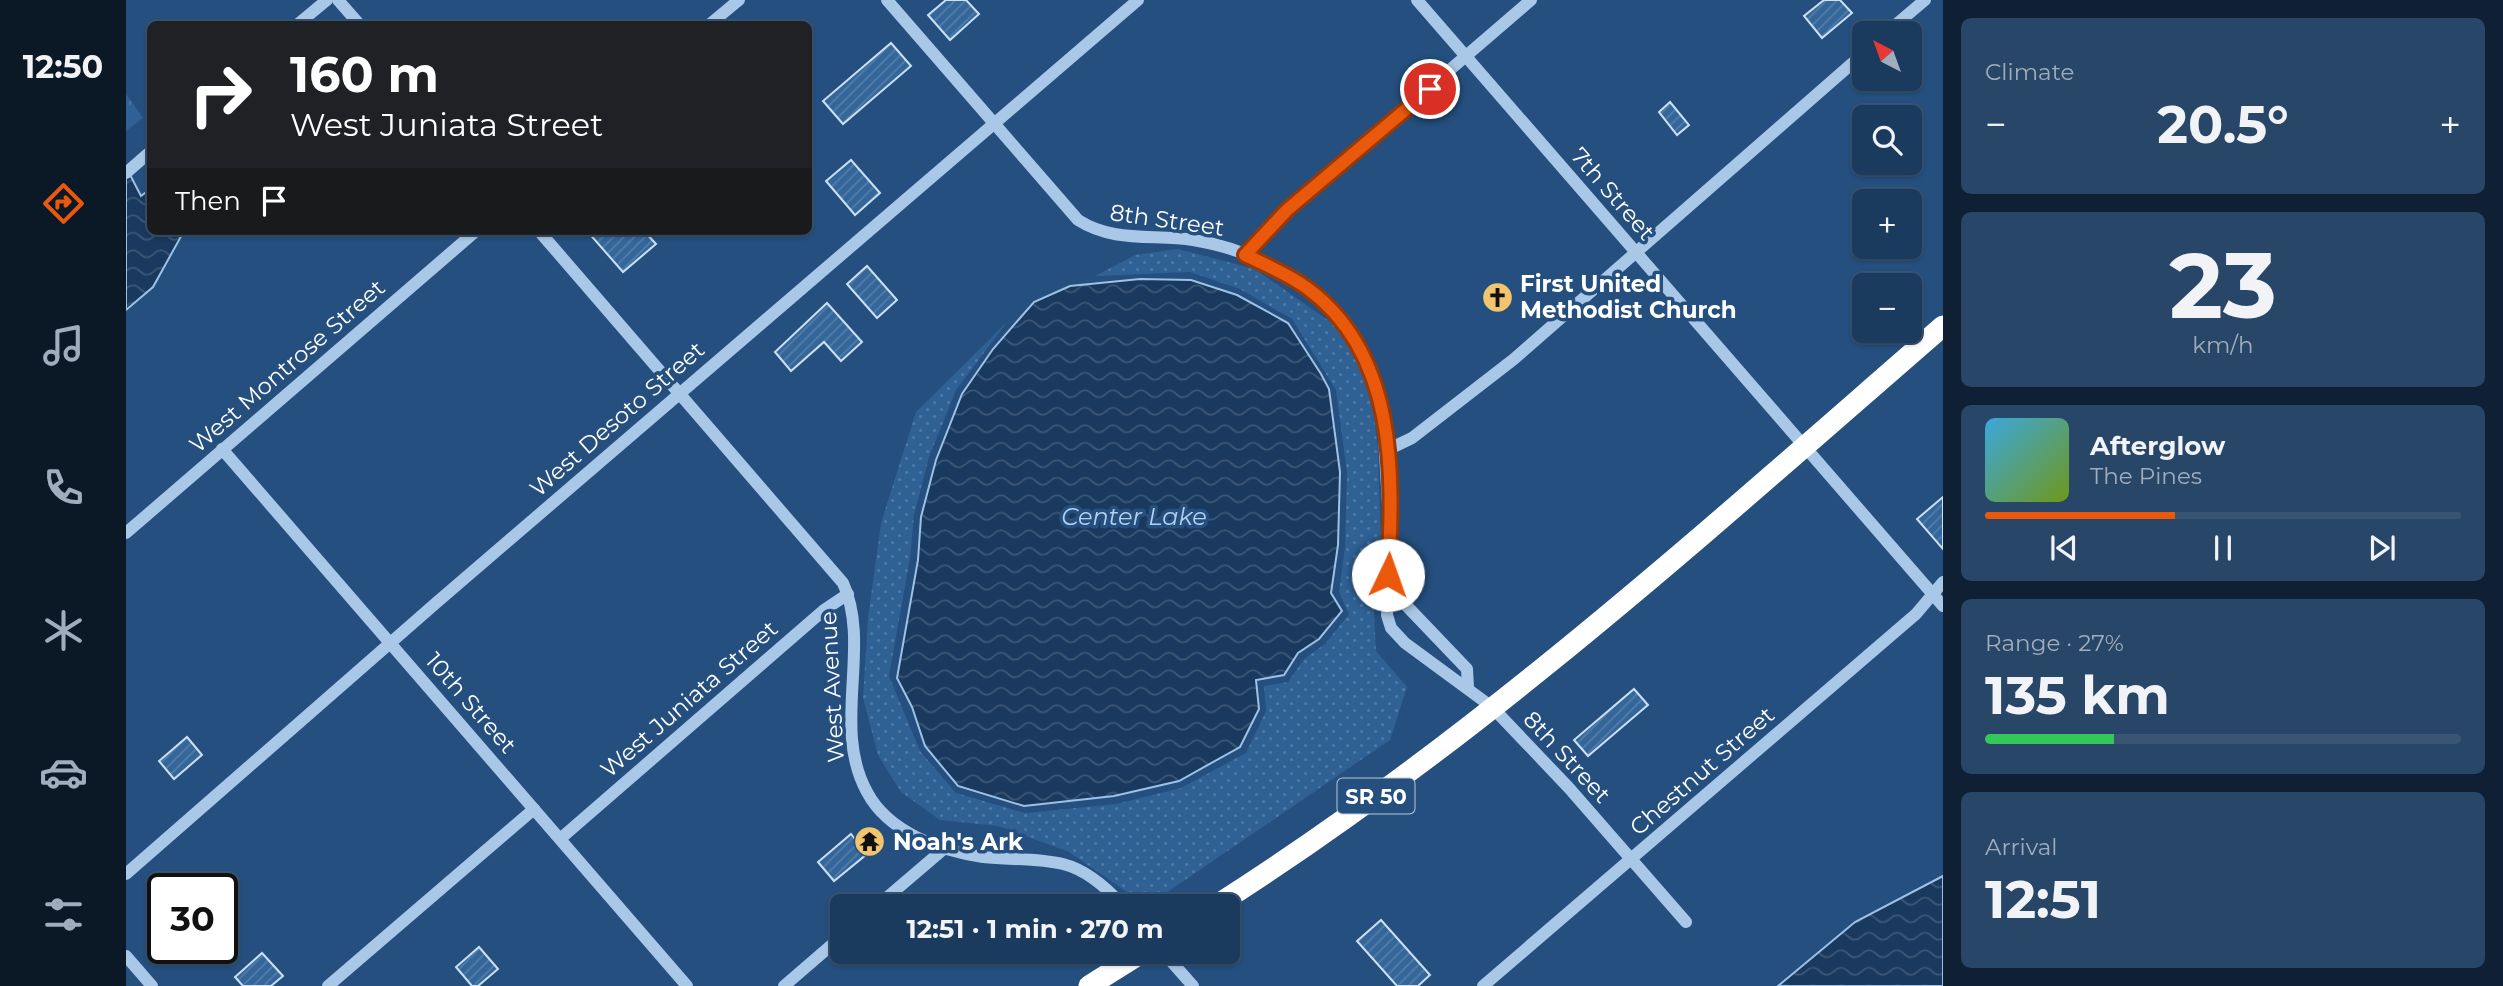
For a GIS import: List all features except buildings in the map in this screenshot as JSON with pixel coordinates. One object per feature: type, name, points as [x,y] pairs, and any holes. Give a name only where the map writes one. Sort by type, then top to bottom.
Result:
[{"type":"highway","name":"SR 50","points":[[1232,894],[1368,801],[1492,707],[1804,447],[1943,326]]},
{"type":"highway","points":[[1089,986],[1124,964]]},
{"type":"street","points":[[302,21],[327,0]]},
{"type":"street","points":[[338,0],[356,21]]},
{"type":"street","points":[[714,21],[738,0]]},
{"type":"street","name":"8th Street","points":[[887,0],[1078,220],[1094,230],[1135,238],[1191,240],[1245,255],[1308,288],[1345,326],[1362,351],[1376,381],[1387,450],[1387,615],[1391,628],[1405,643],[1492,707],[1686,922]]},
{"type":"street","name":"West Desoto Street","points":[[126,874],[679,393],[1138,0]]},
{"type":"street","name":"7th Street","points":[[1417,0],[1943,606]]},
{"type":"street","points":[[1245,255],[1287,210],[1531,0]]},
{"type":"street","points":[[1900,21],[1925,0]]},
{"type":"street","points":[[1387,450],[1421,431],[1514,359],[1634,251],[1852,63]]},
{"type":"street","points":[[130,170],[147,155]]},
{"type":"street","name":"West Montrose Street","points":[[126,533],[471,235]]},
{"type":"street","name":"West Avenue","points":[[542,235],[829,564],[848,594],[853,640],[850,720],[858,773],[875,806],[904,831],[946,847],[979,856],[1064,864],[1099,883],[1110,894]]},
{"type":"street","name":"10th Street","points":[[222,449],[534,809],[679,983]]},
{"type":"street","name":"8th Street","points":[[1388,575],[1401,600],[1467,670],[1468,687]]},
{"type":"street","name":"Chestnut Street","points":[[1483,986],[1916,614],[1943,582]]},
{"type":"street","name":"West Juniata Street","points":[[559,839],[824,610],[848,594]]},
{"type":"street","points":[[328,986],[534,809]]},
{"type":"street","points":[[891,894],[946,847]]},
{"type":"street","points":[[784,986],[830,946]]},
{"type":"street","points":[[126,956],[152,986]]},
{"type":"street","points":[[1174,964],[1193,986]]},
{"type":"green space","points":[[126,94],[143,118],[126,131]]},
{"type":"green space","points":[[1178,249],[1255,269],[1332,323],[1355,355],[1373,402],[1378,451],[1381,537],[1374,610],[1376,651],[1407,687],[1390,740],[1165,894],[1130,894],[1069,852],[998,826],[940,820],[901,792],[878,755],[863,698],[868,618],[881,523],[916,412],[1007,322],[956,390],[929,457],[914,515],[910,558],[889,676],[920,751],[956,793],[1025,813],[1116,804],[1181,788],[1246,753],[1266,711],[1264,686],[1288,682],[1304,659],[1325,644],[1349,614],[1339,592],[1345,547],[1347,473],[1336,390],[1292,319],[1240,289],[1190,272],[1095,276],[1135,255]]},
{"type":"water","points":[[126,167],[141,196],[147,191],[147,235],[182,235],[153,287],[126,310]]},
{"type":"water","name":"Center Lake","points":[[1140,279],[1191,280],[1237,295],[1288,323],[1321,374],[1329,389],[1340,472],[1338,545],[1331,593],[1342,611],[1319,639],[1298,653],[1284,675],[1256,680],[1259,709],[1240,747],[1179,781],[1114,796],[1024,806],[958,786],[925,746],[912,707],[897,678],[918,560],[921,517],[936,460],[962,394],[993,349],[1034,302],[1070,286]]},
{"type":"water","points":[[1943,876],[1943,986],[1778,986],[1855,922]]},
{"type":"place","name":"First United Methodist Church","points":[[1497,297]]},
{"type":"place","name":"Noah's Ark","points":[[870,842]]},
{"type":"route","points":[[1388,575],[1390,538],[1387,450],[1382,402],[1376,381],[1362,351],[1327,306],[1308,288],[1282,272],[1245,255],[1287,210],[1430,89]]}]
